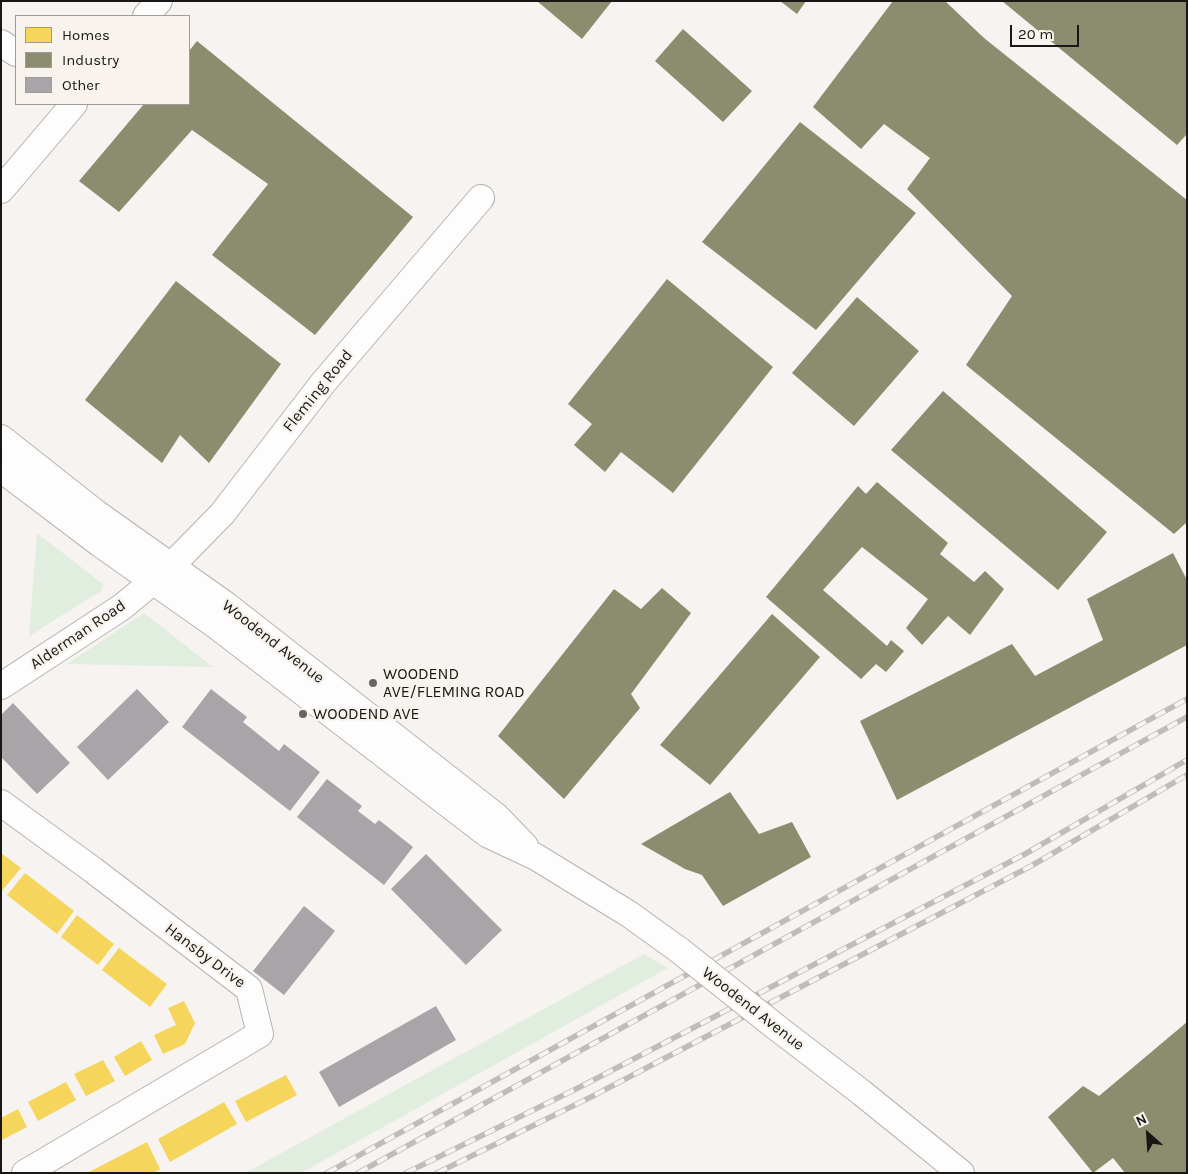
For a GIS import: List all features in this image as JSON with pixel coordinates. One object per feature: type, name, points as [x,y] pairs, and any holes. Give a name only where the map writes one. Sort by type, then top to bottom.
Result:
[{"type":"street","points":[[147,15],[159,1]]},
{"type":"street","points":[[1,43],[15,52]]},
{"type":"street","points":[[1,190],[73,105]]},
{"type":"street","name":"Fleming Road","points":[[162,574],[222,514],[323,382],[481,198]]},
{"type":"street","name":"Woodend Avenue","points":[[1,438],[96,513],[214,624],[487,834],[536,857],[629,914],[679,950],[961,1173]]},
{"type":"street","name":"Woodend Avenue","points":[[1,468],[162,574]]},
{"type":"street","name":"Alderman Road","points":[[1,686],[122,608],[162,574]]},
{"type":"street","name":"Hansby Drive","points":[[1,803],[249,988],[260,1034],[25,1173]]},
{"type":"green space","points":[[37,533],[103,584],[101,591],[29,636]]},
{"type":"green space","points":[[144,613],[213,667],[67,664]]},
{"type":"green space","points":[[644,954],[668,968],[301,1173],[245,1173]]},
{"type":"building: Homes","points":[[1,853],[21,868],[1,892]]},
{"type":"building: Homes","points":[[25,873],[74,911],[57,934],[7,895]]},
{"type":"building: Homes","points":[[77,915],[114,944],[98,965],[61,937]]},
{"type":"building: Homes","points":[[119,948],[167,984],[150,1007],[102,970]]},
{"type":"building: Homes","points":[[184,1001],[195,1023],[185,1044],[163,1054],[154,1035],[176,1025],[168,1008]]},
{"type":"building: Homes","points":[[141,1041],[152,1060],[125,1076],[114,1057]]},
{"type":"building: Homes","points":[[103,1060],[115,1081],[86,1096],[74,1074]]},
{"type":"building: Homes","points":[[286,1075],[297,1095],[246,1122],[235,1101]]},
{"type":"building: Homes","points":[[66,1082],[76,1100],[38,1121],[28,1102]]},
{"type":"building: Homes","points":[[224,1102],[237,1124],[170,1162],[158,1139]]},
{"type":"building: Homes","points":[[18,1109],[27,1127],[2,1140],[1,1118]]},
{"type":"building: Homes","points":[[147,1142],[160,1169],[153,1173],[87,1173]]},
{"type":"building: Industry","points":[[537,1],[612,1],[582,39]]},
{"type":"building: Industry","points":[[780,1],[806,1],[797,14]]},
{"type":"building: Industry","points":[[893,1],[945,1],[984,38],[1187,200],[1187,522],[1174,534],[966,365],[1012,296],[907,189],[930,158],[884,124],[861,149],[813,107]]},
{"type":"building: Industry","points":[[1002,1],[1187,1],[1187,134],[1177,145]]},
{"type":"building: Industry","points":[[683,29],[752,91],[723,122],[655,61]]},
{"type":"building: Industry","points":[[197,41],[413,217],[315,335],[212,255],[268,184],[192,130],[119,212],[79,181],[143,105],[190,105],[190,50]]},
{"type":"building: Industry","points":[[800,122],[916,213],[816,330],[702,242]]},
{"type":"building: Industry","points":[[667,279],[773,367],[673,493],[621,452],[605,472],[574,445],[592,424],[568,404]]},
{"type":"building: Industry","points":[[176,281],[281,364],[209,463],[180,435],[162,463],[85,400]]},
{"type":"building: Industry","points":[[857,297],[919,351],[854,426],[792,373]]},
{"type":"building: Industry","points":[[943,391],[1107,532],[1058,590],[891,450]]},
{"type":"building: Industry","points":[[877,482],[948,543],[940,554],[974,582],[985,571],[1004,589],[970,635],[948,616],[922,645],[906,628],[928,599],[862,547],[823,590],[887,646],[891,640],[904,651],[886,672],[876,664],[861,679],[766,597],[858,486],[866,494]]},
{"type":"building: Industry","points":[[1173,553],[1187,580],[1187,645],[897,800],[860,721],[1012,644],[1035,676],[1103,640],[1087,599]]},
{"type":"building: Industry","points":[[662,588],[691,613],[631,694],[640,708],[564,799],[498,736],[614,589],[641,609]]},
{"type":"building: Industry","points":[[772,614],[820,657],[710,785],[660,745]]},
{"type":"building: Industry","points":[[730,792],[759,834],[792,822],[811,857],[723,906],[702,875],[685,869],[641,844]]},
{"type":"building: Industry","points":[[1187,1022],[1187,1173],[1125,1173],[1113,1158],[1093,1173],[1048,1117],[1083,1086],[1099,1096]]},
{"type":"building: Other","points":[[137,689],[169,722],[108,780],[77,747]]},
{"type":"building: Other","points":[[211,689],[247,717],[243,722],[279,751],[284,744],[320,772],[290,811],[182,727]]},
{"type":"building: Other","points":[[13,703],[70,763],[37,794],[1,757],[1,715]]},
{"type":"building: Other","points":[[327,779],[362,806],[358,811],[375,824],[379,820],[413,847],[384,885],[297,817]]},
{"type":"building: Other","points":[[426,854],[502,930],[466,965],[391,889]]},
{"type":"building: Other","points":[[304,906],[335,931],[284,995],[253,971]]},
{"type":"building: Other","points":[[436,1006],[456,1040],[339,1107],[319,1072]]},
{"type":"railway","points":[[327,1173],[1187,699]]},
{"type":"railway","points":[[358,1173],[1187,717]]},
{"type":"railway","points":[[406,1173],[584,1085],[1025,854],[1187,760]]},
{"type":"railway","points":[[437,1173],[591,1097],[1031,866],[1187,775]]},
{"type":"place","name":"WOODEND AVE/FLEMING ROAD","points":[[373,683]]},
{"type":"place","name":"WOODEND AVE","points":[[303,714]]}]
